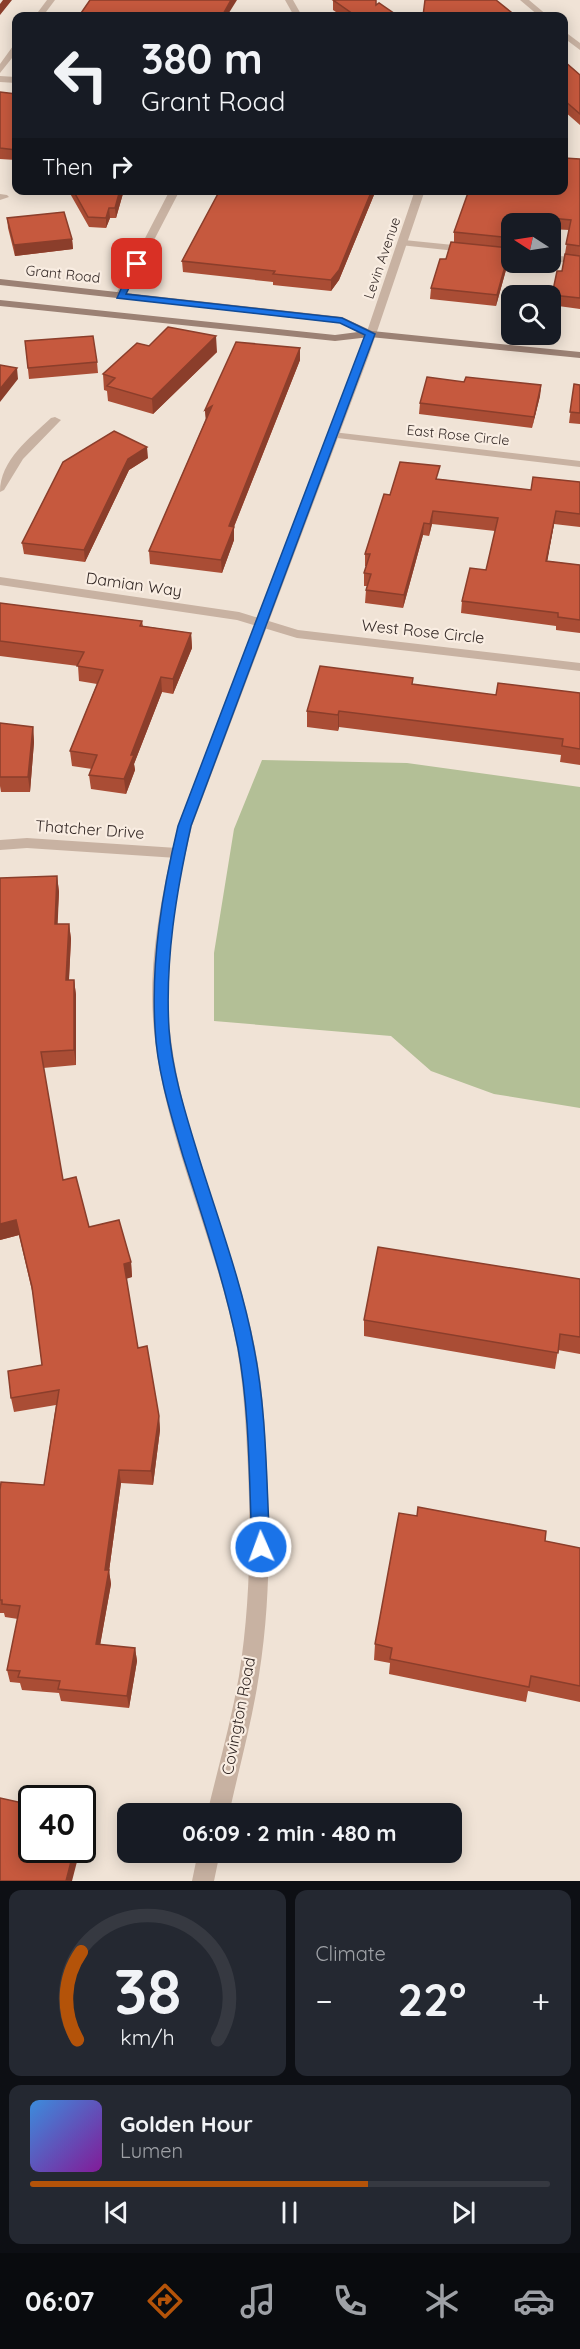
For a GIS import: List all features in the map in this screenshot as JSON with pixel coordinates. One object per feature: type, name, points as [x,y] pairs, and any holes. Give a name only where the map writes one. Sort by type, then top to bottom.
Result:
[{"type":"main road","name":"Grant Road","points":[[0,282],[342,320],[370,334]]},
{"type":"main road","name":"Grant Road","points":[[0,303],[335,338],[370,334],[580,355]]},
{"type":"street","points":[[524,0],[539,12]]},
{"type":"street","points":[[568,37],[580,47]]},
{"type":"street","points":[[0,70],[12,54]]},
{"type":"street","points":[[120,296],[173,195]]},
{"type":"street","name":"Levin Avenue","points":[[370,334],[404,243],[418,195]]},
{"type":"street","points":[[404,243],[501,253]]},
{"type":"street","points":[[561,259],[580,261]]},
{"type":"street","name":"Covington Road","points":[[220,1803],[249,1675],[260,1535],[255,1416],[246,1348],[225,1266],[176,1108],[162,1030],[162,959],[177,853],[196,796],[370,334]]},
{"type":"street","points":[[0,488],[18,457],[55,420]]},
{"type":"street","name":"East Rose Circle","points":[[333,435],[580,464]]},
{"type":"street","name":"Damian Way","points":[[0,581],[239,616],[263,623]]},
{"type":"street","name":"West Rose Circle","points":[[263,623],[297,634],[580,667]]},
{"type":"street","name":"Thatcher Drive","points":[[0,845],[27,843],[177,853]]},
{"type":"street","points":[[203,1881],[207,1863]]},
{"type":"green space","points":[[262,760],[407,763],[580,787],[580,1108],[494,1094],[431,1071],[391,1036],[214,1021],[214,953],[234,829]]},
{"type":"building","points":[[90,0],[231,0],[224,12],[82,12]]},
{"type":"building","points":[[333,0],[376,0],[376,5],[379,3],[392,12],[350,12]]},
{"type":"building","points":[[425,0],[496,0],[511,12],[424,12]]},
{"type":"building","points":[[568,64],[580,75],[580,114],[568,104]]},
{"type":"building","points":[[0,92],[12,94],[12,150],[0,148]]},
{"type":"building","points":[[568,158],[580,159],[580,246],[566,244],[571,220],[561,219],[561,213],[501,213],[501,237],[454,232],[467,195],[568,195]]},
{"type":"building","points":[[76,195],[119,195],[115,208],[109,208],[106,218],[88,217]]},
{"type":"building","points":[[217,195],[370,195],[339,270],[331,280],[273,274],[275,271],[182,261]]},
{"type":"building","points":[[64,212],[72,239],[14,245],[7,218]]},
{"type":"building","points":[[451,242],[501,247],[501,273],[503,273],[497,295],[431,288],[440,259],[446,259]]},
{"type":"building","points":[[565,254],[580,256],[580,298],[561,296],[561,285],[554,285],[557,273],[562,271]]},
{"type":"building","points":[[168,327],[216,336],[152,399],[107,386],[115,378],[103,374],[137,343],[149,346]]},
{"type":"building","points":[[93,336],[97,362],[28,368],[25,341]]},
{"type":"building","points":[[236,342],[300,348],[229,526],[234,527],[221,560],[149,551],[212,406],[205,410]]},
{"type":"building","points":[[0,365],[17,368],[0,389]]},
{"type":"building","points":[[427,377],[464,382],[466,377],[541,385],[534,417],[420,403]]},
{"type":"building","points":[[574,384],[580,385],[580,413],[570,412]]},
{"type":"building","points":[[114,431],[147,447],[128,459],[84,550],[22,543],[63,462]]},
{"type":"building","points":[[400,462],[440,466],[436,479],[531,490],[533,477],[580,482],[580,514],[556,511],[546,561],[580,565],[580,620],[558,617],[558,613],[462,601],[470,568],[486,570],[498,518],[433,511],[430,524],[424,523],[404,595],[366,590],[371,574],[364,573],[370,554],[365,554],[384,494],[390,495]]},
{"type":"building","points":[[0,603],[142,621],[140,626],[191,633],[173,679],[161,677],[124,779],[89,775],[97,755],[70,751],[103,670],[77,666],[84,652],[0,641]]},
{"type":"building","points":[[320,666],[413,678],[412,684],[496,695],[498,683],[580,693],[580,749],[562,746],[563,739],[339,711],[338,715],[307,711]]},
{"type":"building","points":[[0,723],[33,727],[28,777],[0,777]]},
{"type":"building","points":[[57,876],[55,924],[69,924],[66,980],[74,980],[74,1050],[41,1052],[63,1180],[76,1177],[89,1227],[119,1220],[131,1262],[124,1264],[138,1348],[147,1346],[159,1416],[151,1471],[119,1470],[105,1570],[109,1570],[96,1644],[135,1648],[127,1696],[58,1689],[60,1681],[18,1677],[20,1671],[7,1670],[20,1606],[2,1604],[0,1600],[1,1482],[44,1485],[59,1390],[11,1398],[8,1371],[42,1365],[32,1287],[16,1220],[0,1224],[0,878]]},
{"type":"building","points":[[378,1247],[580,1279],[580,1337],[560,1334],[558,1353],[364,1320]]},
{"type":"building","points":[[418,1507],[546,1531],[545,1541],[580,1548],[580,1686],[531,1676],[529,1687],[390,1659],[392,1648],[375,1644],[399,1513],[417,1516]]},
{"type":"building","points":[[0,1798],[18,1802],[18,1863],[71,1863],[66,1881],[0,1881]]},
{"type":"route","points":[[137,264],[120,296],[342,320],[370,334],[185,826],[171,883],[162,959],[162,1030],[176,1108],[225,1266],[246,1348],[255,1416],[261,1547]]}]
